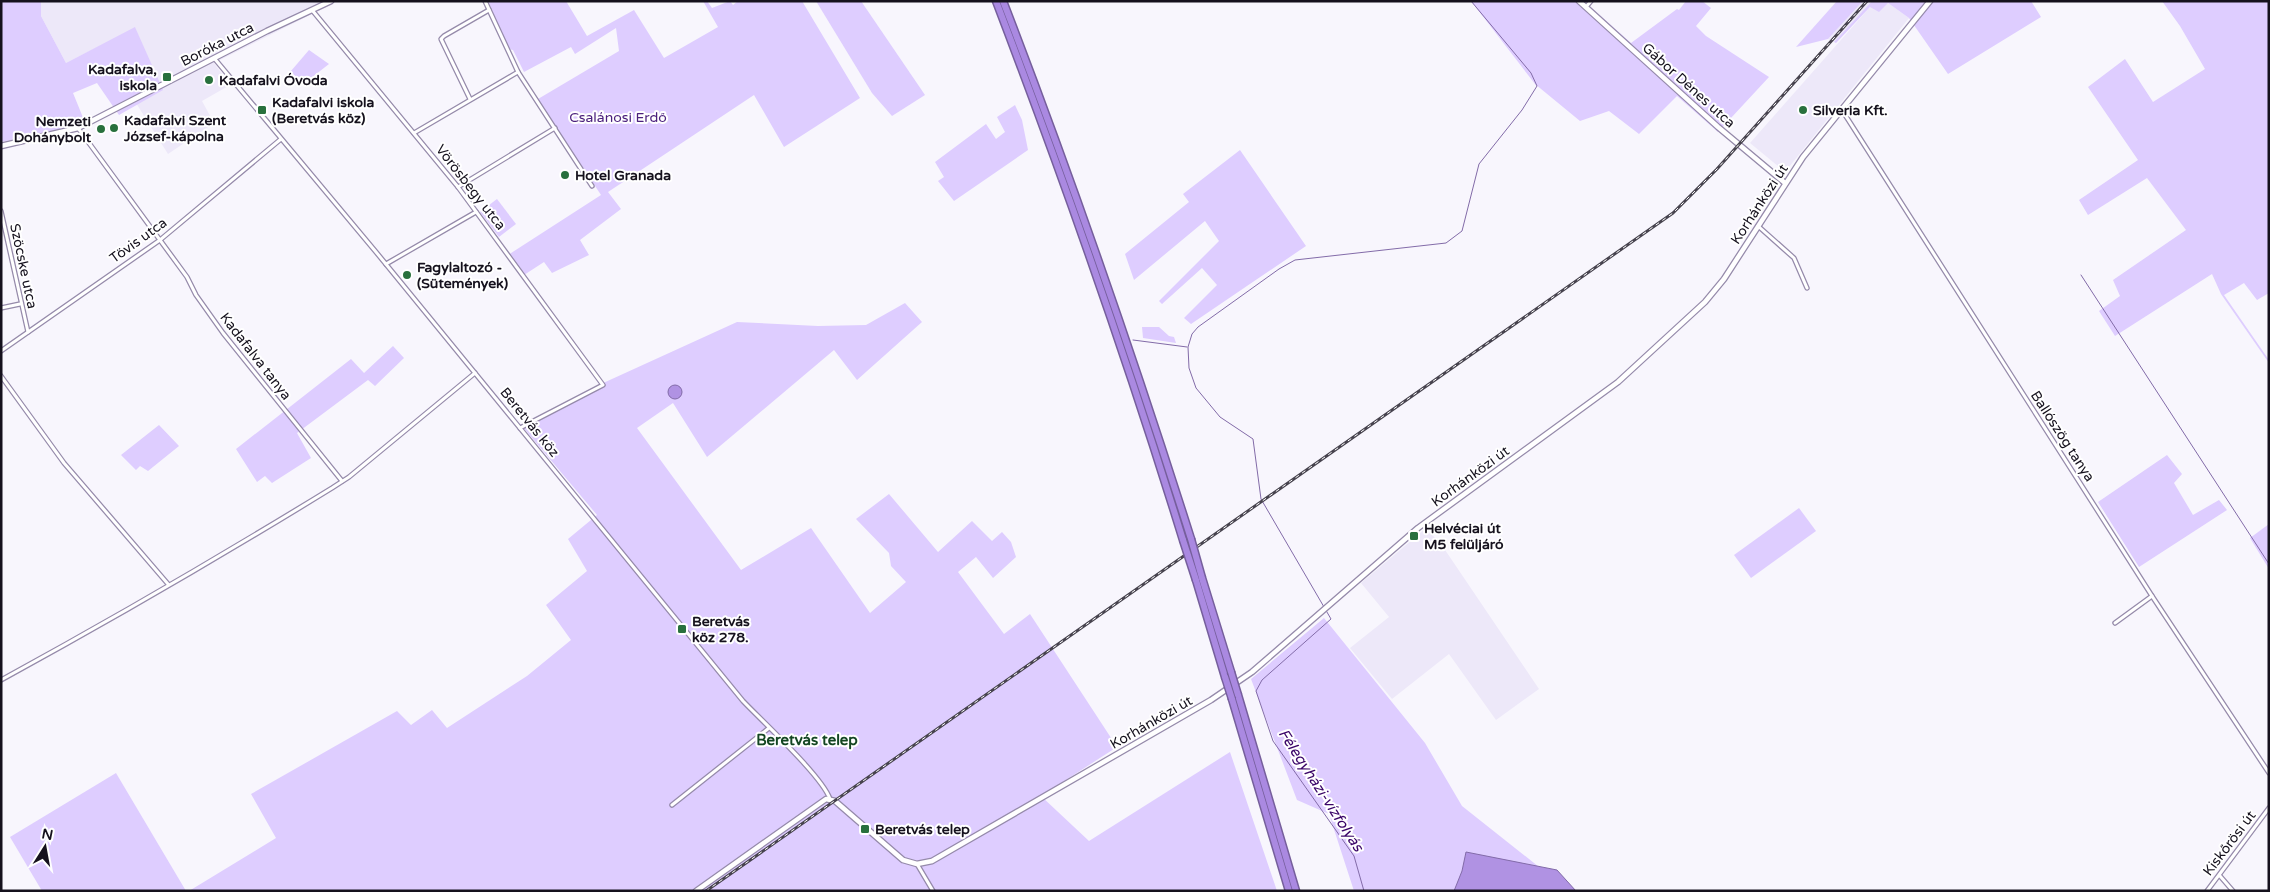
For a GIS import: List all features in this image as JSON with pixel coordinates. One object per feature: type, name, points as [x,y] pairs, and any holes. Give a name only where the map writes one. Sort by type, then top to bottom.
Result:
[{"type":"highway","points":[[996,1],[1081,228],[1187,540]]},
{"type":"highway","points":[[1003,1],[1085,216],[1130,347],[1199,579],[1231,672],[1235,697],[1289,891]]},
{"type":"highway","points":[[1199,579],[1225,677],[1235,697],[1296,891]]},
{"type":"street","name":"Boróka utca","points":[[1,146],[78,128],[214,58],[331,1]]},
{"type":"street","points":[[485,1],[518,72],[592,186]]},
{"type":"street","name":"Gábor Dénes utca","points":[[1579,1],[1718,127],[1785,184]]},
{"type":"street","points":[[1586,8],[1591,1]]},
{"type":"street","name":"Korhánközi út","points":[[917,864],[938,858],[1225,691],[1252,672],[1418,528],[1618,382],[1716,290],[1785,184],[1930,1]]},
{"type":"street","name":"Vörösbegy utca","points":[[312,10],[458,187],[603,385],[520,428]]},
{"type":"street","points":[[470,99],[442,39],[444,36],[489,10]]},
{"type":"street","name":"Beretvás köz","points":[[214,58],[476,373],[743,701],[827,792],[830,799]]},
{"type":"street","points":[[414,133],[518,72]]},
{"type":"street","name":"Ballószög tanya","points":[[1842,110],[2152,596],[2269,773]]},
{"type":"street","name":"Kadafalva tanya","points":[[78,128],[187,277],[196,295],[223,334],[342,482]]},
{"type":"street","points":[[458,187],[554,128]]},
{"type":"street","name":"Tövis utca","points":[[1,351],[160,240],[281,139]]},
{"type":"street","name":"Szöcske utca","points":[[1,211],[20,304],[28,332]]},
{"type":"street","points":[[386,264],[476,212]]},
{"type":"street","points":[[1758,226],[1794,258],[1807,288]]},
{"type":"street","points":[[1,308],[20,304]]},
{"type":"street","points":[[1,680],[124,612],[168,584],[265,529],[342,482],[476,373]]},
{"type":"street","points":[[1,376],[64,463],[168,584]]},
{"type":"street","points":[[2115,623],[2152,596]]},
{"type":"street","points":[[672,805],[769,728]]},
{"type":"street","points":[[696,891],[822,801],[830,799],[835,801],[898,857],[907,862],[917,864],[933,891]]},
{"type":"street","name":"Kiskőrösi út","points":[[2207,891],[2269,808]]},
{"type":"street","points":[[2220,876],[2233,891]]},
{"type":"shaded area","points":[[41,1],[338,1],[214,63],[230,85],[202,101],[214,123],[168,154],[136,103],[162,90],[135,28],[66,63],[41,16]]},
{"type":"shaded area","points":[[1863,1],[1872,1],[1834,42],[1828,39]]},
{"type":"shaded area","points":[[1888,3],[1909,18],[1785,172],[1750,143],[1870,7]]},
{"type":"shaded area","points":[[675,385],[680,387],[682,392],[680,397],[675,399],[670,397],[668,392],[670,387]]},
{"type":"shaded area","points":[[1425,529],[1439,541],[1539,689],[1496,720],[1449,654],[1392,699],[1350,648],[1389,617],[1361,583]]},
{"type":"shaded area","points":[[1466,852],[1557,870],[1576,891],[1454,891],[1462,871]]},
{"type":"green space","points":[[1,1],[41,1],[41,16],[66,63],[135,27],[163,90],[119,115],[97,83],[73,93],[84,120],[64,129],[1,142]]},
{"type":"green space","name":"Csalánosi Erdő","points":[[488,1],[566,1],[587,36],[634,10],[664,58],[718,27],[703,1],[707,1],[712,8],[730,1],[733,5],[738,1],[802,1],[860,98],[784,147],[754,95],[608,192],[621,209],[580,240],[589,255],[552,273],[544,262],[524,275],[508,255],[601,195],[538,99],[619,51],[616,28],[575,54],[571,47],[524,72],[513,50],[509,49]]},
{"type":"green space","points":[[816,1],[861,1],[925,95],[892,116],[872,93]]},
{"type":"green space","points":[[1471,1],[1584,1],[1631,43],[1677,9],[1679,10],[1686,1],[1702,1],[1711,8],[1696,26],[1706,36],[1769,77],[1718,132],[1677,96],[1639,134],[1609,111],[1580,121],[1535,84]]},
{"type":"green space","points":[[1837,1],[1863,1],[1828,39],[1796,47]]},
{"type":"green space","points":[[1872,1],[2031,1],[2041,17],[1948,74],[1909,18],[1888,3],[1879,12],[1870,7],[1836,43],[1834,42]]},
{"type":"green space","points":[[2162,1],[2269,1],[2269,293],[2257,300],[2244,283],[2224,295],[2269,360],[2269,363],[2221,294],[2212,274],[2115,336],[2099,311],[2120,296],[2113,280],[2186,230],[2147,178],[2088,215],[2079,200],[2138,160],[2088,87],[2125,59],[2153,102],[2205,69],[2180,26]]},
{"type":"green space","points":[[309,50],[329,64],[302,85],[291,71]]},
{"type":"green space","points":[[1015,105],[1022,120],[1028,150],[954,201],[938,181],[944,177],[935,162],[986,124],[996,139],[1005,132],[997,117]]},
{"type":"green space","points":[[1240,150],[1306,246],[1191,324],[1184,318],[1217,285],[1202,268],[1162,304],[1159,301],[1219,241],[1205,221],[1134,280],[1125,254],[1189,202],[1183,194]]},
{"type":"green space","points":[[497,199],[516,224],[499,237],[480,212]]},
{"type":"green space","points":[[905,303],[922,322],[857,380],[834,350],[707,457],[673,403],[637,428],[741,570],[811,528],[870,613],[906,582],[891,566],[889,553],[856,519],[889,494],[938,552],[972,521],[992,541],[1002,532],[1011,542],[1016,557],[993,578],[976,557],[958,572],[1004,634],[1030,614],[1117,747],[1041,796],[1089,841],[1230,752],[1277,891],[189,891],[276,838],[251,794],[397,711],[411,725],[432,710],[447,728],[527,676],[571,640],[546,605],[587,571],[568,539],[597,515],[522,426],[601,384],[737,322],[818,326],[866,325]]},
{"type":"green space","points":[[1142,327],[1159,327],[1169,336],[1174,337],[1176,343],[1143,338]]},
{"type":"green space","points":[[393,346],[404,358],[375,386],[368,380],[297,433],[311,458],[272,483],[265,476],[257,482],[236,449],[351,359],[364,373]]},
{"type":"green space","points":[[159,425],[179,446],[148,471],[140,466],[136,470],[121,455]]},
{"type":"green space","points":[[2167,455],[2182,474],[2174,483],[2193,515],[2219,500],[2227,510],[2139,567],[2098,502]]},
{"type":"green space","points":[[1799,508],[1816,531],[1751,578],[1734,555]]},
{"type":"green space","points":[[2269,524],[2269,569],[2250,538]]},
{"type":"green space","points":[[1324,618],[1425,743],[1462,806],[1563,886],[1566,891],[1354,891],[1329,814],[1297,800],[1251,679]]},
{"type":"green space","points":[[116,773],[186,891],[42,891],[10,837]]},
{"type":"waterway","name":"Félegyházi-vízfolyás","points":[[1364,891],[1354,856],[1273,741],[1256,691],[1262,680],[1331,619],[1261,499],[1253,439],[1220,417],[1196,388],[1189,368],[1188,347],[1192,334],[1198,327],[1279,269],[1295,260],[1446,243],[1462,231],[1479,164],[1522,110],[1537,86],[1531,73],[1471,1]]},
{"type":"waterway","points":[[2081,275],[2269,564]]},
{"type":"waterway","points":[[1133,340],[1187,347]]},
{"type":"railway","points":[[706,891],[1673,213],[1717,169],[1867,1]]},
{"type":"place","name":"Kadafalva, iskola","points":[[167,77]]},
{"type":"place","name":"Kadafalvi Óvoda","points":[[209,80]]},
{"type":"place","name":"Kadafalvi iskola (Beretvás köz)","points":[[262,110]]},
{"type":"place","name":"Silveria Kft.","points":[[1803,110]]},
{"type":"place","name":"Kadafalvi Szent József-kápolna","points":[[114,128]]},
{"type":"place","name":"Nemzeti Dohánybolt","points":[[101,129]]},
{"type":"place","name":"Hotel Granada","points":[[565,175]]},
{"type":"place","name":"Fagylaltozó - (Sütemények)","points":[[407,275]]},
{"type":"place","name":"Helvéciai út M5 felüljáró","points":[[1414,536]]},
{"type":"place","name":"Beretvás köz 278.","points":[[682,629]]},
{"type":"place","name":"Beretvás telep","points":[[865,829]]},
{"type":"district","name":"Beretvás telep","points":[[807,740]]}]
